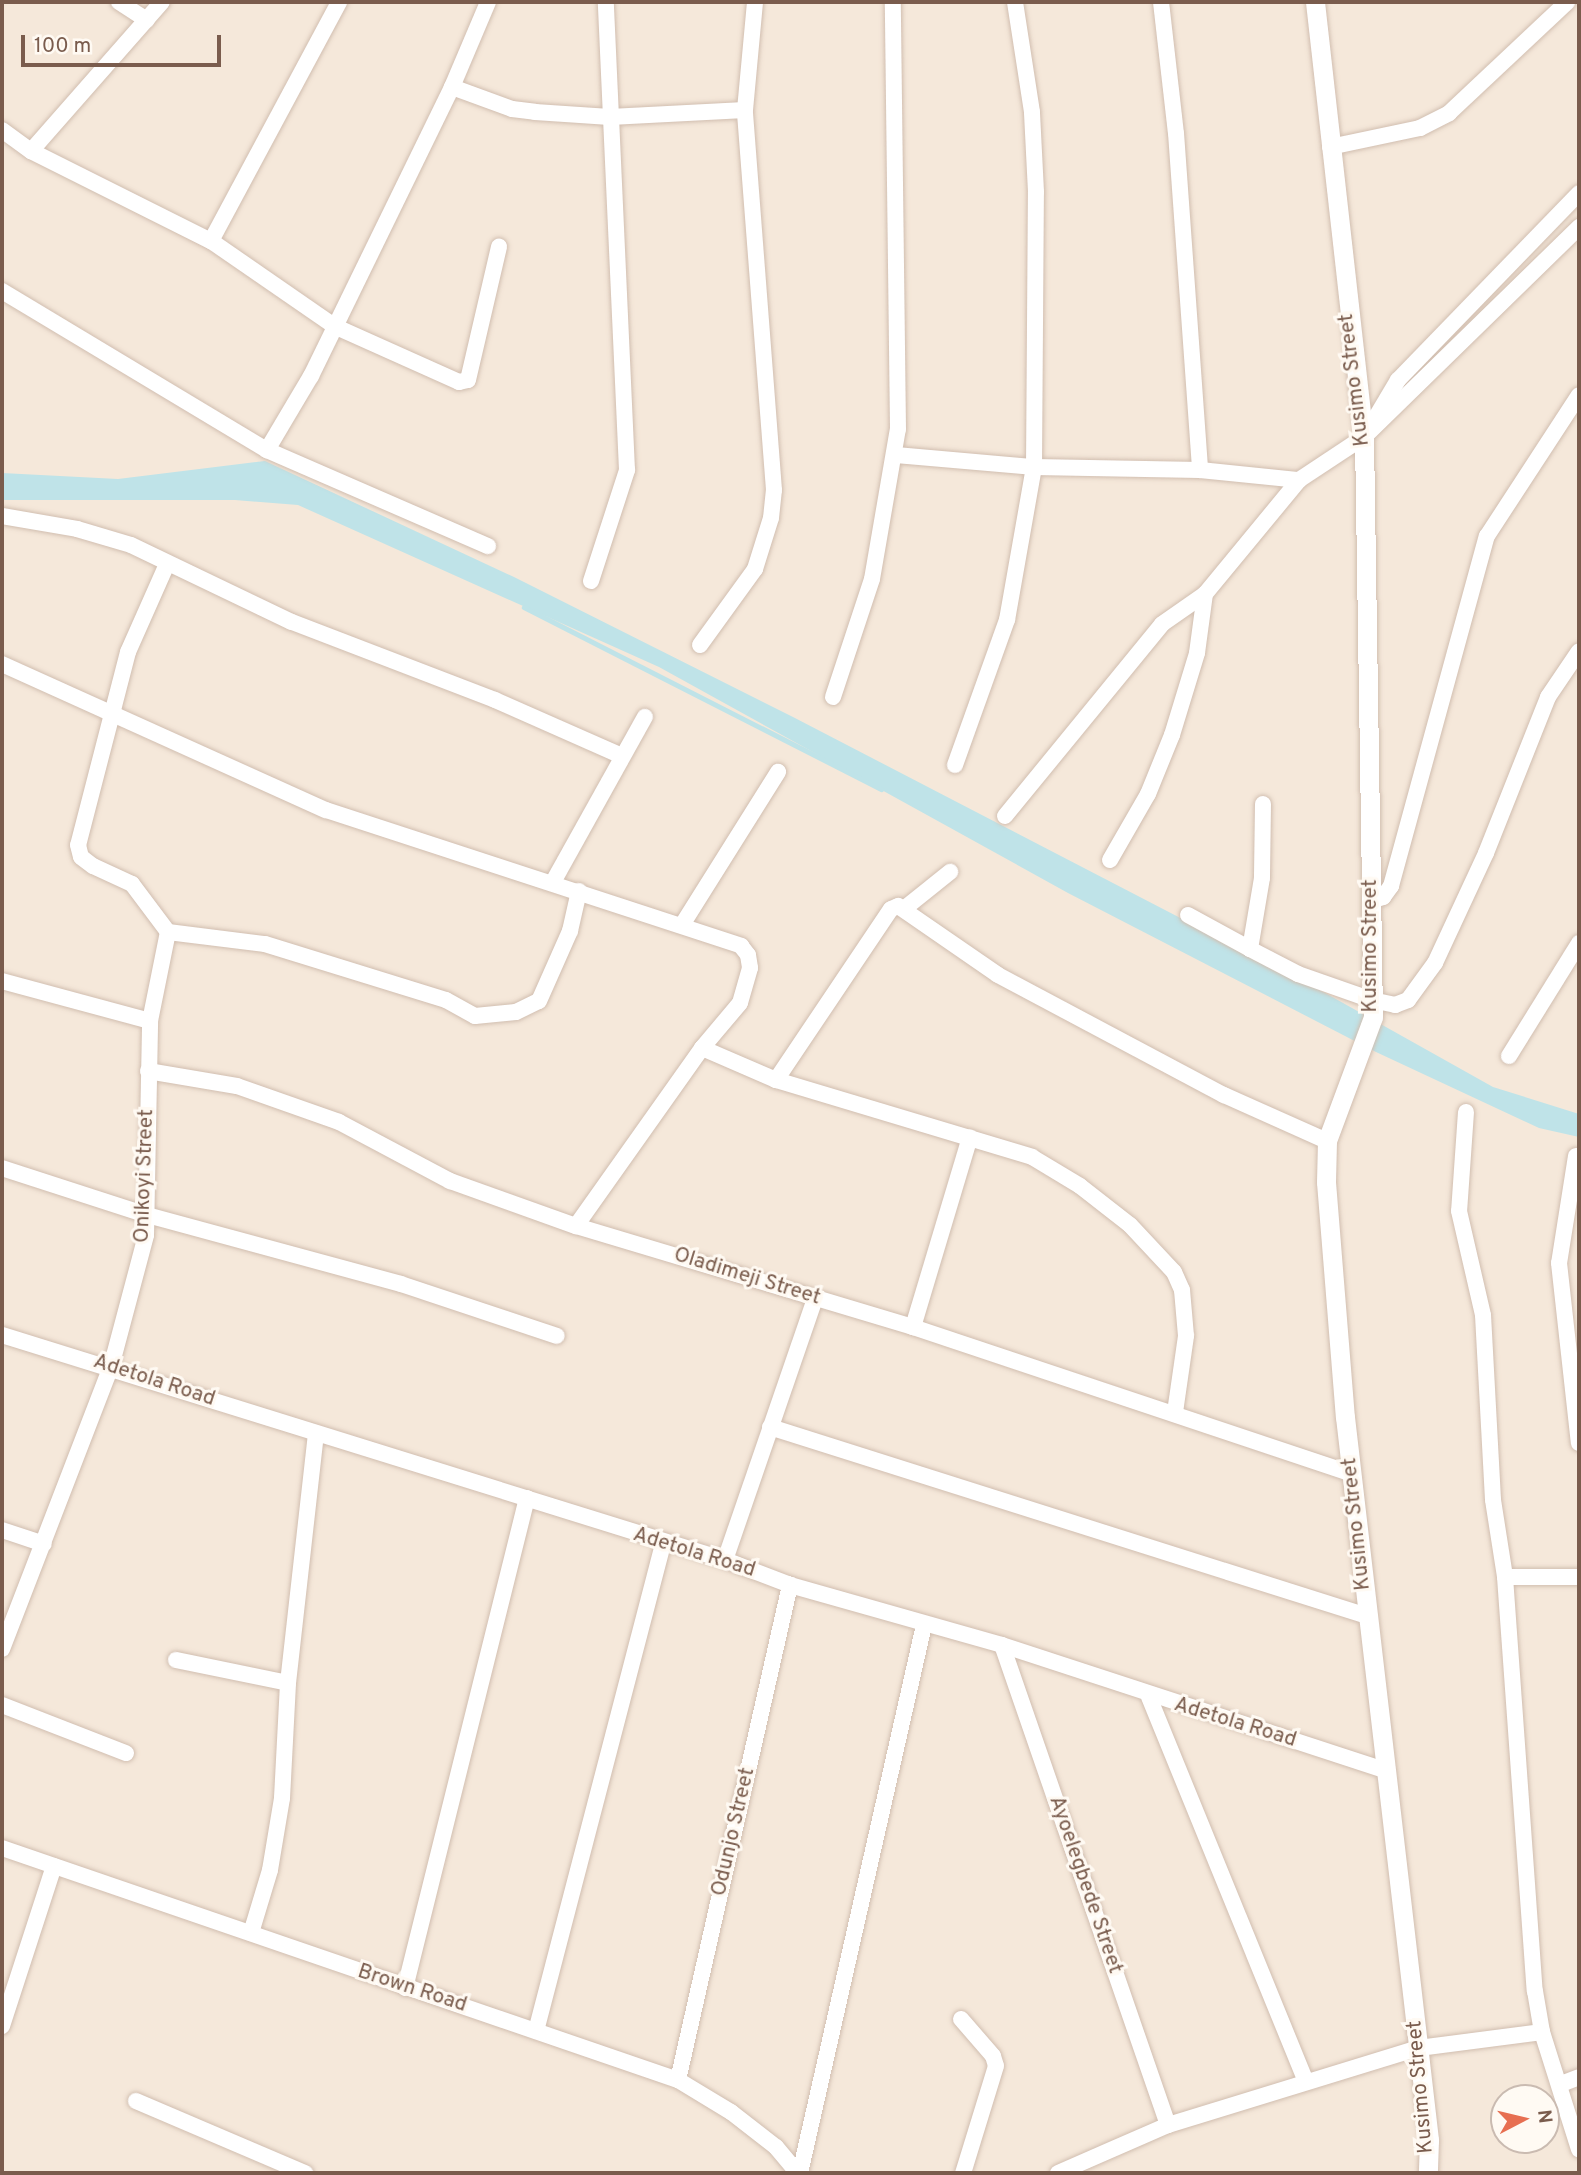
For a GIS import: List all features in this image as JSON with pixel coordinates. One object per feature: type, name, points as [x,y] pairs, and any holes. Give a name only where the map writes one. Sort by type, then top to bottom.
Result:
[{"type":"street","points":[[119,2],[147,20]]},
{"type":"street","points":[[31,151],[162,2]]},
{"type":"street","points":[[211,241],[339,2]]},
{"type":"street","points":[[267,450],[311,376],[452,87],[488,2]]},
{"type":"street","points":[[592,581],[627,470],[606,2]]},
{"type":"street","points":[[700,645],[755,569],[771,518],[774,490],[745,110],[755,2]]},
{"type":"street","points":[[833,697],[872,579],[896,456],[893,2]]},
{"type":"street","points":[[955,765],[1007,620],[1034,467],[1037,191],[1032,112],[1015,2]]},
{"type":"street","points":[[1161,2],[1175,133],[1200,470]]},
{"type":"street","name":"Kusimo Street","points":[[1315,2],[1364,437],[1371,901],[1372,1009],[1363,1051],[1327,1142],[1329,1230],[1367,1616],[1429,2140],[1428,2173]]},
{"type":"street","points":[[1330,147],[1420,128],[1449,113],[1567,2]]},
{"type":"street","points":[[452,87],[512,109],[610,117],[745,110]]},
{"type":"street","points":[[2,130],[31,151],[211,241],[334,326],[464,383],[472,366],[499,247]]},
{"type":"street","points":[[1364,437],[1398,380],[1579,193]]},
{"type":"street","points":[[1004,816],[1162,624],[1205,594],[1299,480],[1364,437],[1579,227]]},
{"type":"street","points":[[2,291],[267,450],[488,546]]},
{"type":"street","points":[[1371,901],[1383,897],[1391,886],[1487,536],[1579,395]]},
{"type":"street","points":[[896,456],[1034,467],[1200,470],[1299,480]]},
{"type":"street","points":[[2,516],[117,540],[313,631],[495,700],[622,756]]},
{"type":"street","points":[[167,564],[128,652],[116,711],[78,845],[81,857],[93,866],[132,884],[168,932],[265,944],[446,1000],[475,1016],[516,1012],[539,1001],[570,931],[579,891]]},
{"type":"street","points":[[1110,860],[1148,794],[1172,735],[1198,653],[1205,594]]},
{"type":"street","points":[[1188,915],[1298,974],[1372,1009],[1408,1000],[1435,963],[1486,853],[1548,697],[1579,651]]},
{"type":"street","points":[[2,664],[116,711],[326,810],[553,882],[741,946],[748,955],[745,994],[702,1048],[576,1226]]},
{"type":"street","points":[[553,882],[645,717]]},
{"type":"street","points":[[682,925],[778,772]]},
{"type":"street","points":[[1250,949],[1262,878],[1263,804]]},
{"type":"street","points":[[776,1080],[891,909],[905,908],[950,872]]},
{"type":"street","points":[[905,908],[998,975],[1224,1095],[1327,1142]]},
{"type":"street","name":"Onikoyi Street","points":[[2,1648],[111,1367],[148,1215],[150,1021],[168,932]]},
{"type":"street","points":[[1509,1056],[1579,943]]},
{"type":"street","points":[[2,981],[150,1021]]},
{"type":"street","points":[[702,1048],[776,1080],[1032,1157],[1080,1186],[1130,1225],[1174,1272],[1186,1313],[1175,1412]]},
{"type":"street","name":"Oladimeji Street","points":[[148,1071],[237,1086],[339,1122],[450,1181],[576,1226],[913,1326],[1175,1412],[1352,1474]]},
{"type":"street","points":[[1466,1112],[1459,1211],[1483,1315],[1493,1500],[1505,1577],[1535,1991],[1542,2032],[1561,2084],[1579,2149]]},
{"type":"street","points":[[913,1326],[970,1137]]},
{"type":"street","points":[[1576,1156],[1573,1219],[1559,1263],[1579,1443]]},
{"type":"street","points":[[2,1168],[148,1215],[401,1284],[558,1336]]},
{"type":"street","points":[[725,1560],[815,1298]]},
{"type":"street","name":"Adetola Road","points":[[2,1335],[527,1498],[663,1544],[725,1560],[790,1585],[1002,1645],[1149,1697],[1387,1771]]},
{"type":"street","points":[[770,1427],[1367,1616]]},
{"type":"street","points":[[251,1934],[270,1870],[282,1798],[288,1682],[316,1434]]},
{"type":"street","points":[[405,1988],[527,1498]]},
{"type":"street","points":[[2,1530],[44,1544]]},
{"type":"street","points":[[536,2031],[663,1544]]},
{"type":"street","points":[[1505,1577],[1579,1578],[1579,1572]]},
{"type":"street","name":"Odunjo Street","points":[[678,2080],[790,1585]]},
{"type":"street","points":[[799,2173],[924,1625]]},
{"type":"street","name":"Ayoelegbede Street","points":[[1002,1645],[1168,2125]]},
{"type":"street","points":[[176,1660],[288,1682]]},
{"type":"street","points":[[1149,1697],[1306,2081]]},
{"type":"street","points":[[2,1705],[126,1753]]},
{"type":"street","name":"Brown Road","points":[[2,1848],[678,2080],[731,2112],[776,2147],[799,2173]]},
{"type":"street","points":[[2,2026],[54,1866]]},
{"type":"street","points":[[961,2019],[993,2056],[996,2066],[963,2173]]},
{"type":"street","points":[[1058,2173],[1168,2125],[1419,2048],[1542,2032]]},
{"type":"street","points":[[1561,2084],[1579,2077]]},
{"type":"street","points":[[136,2101],[305,2173]]},
{"type":"shaded area","points":[[2,2],[1579,2],[1579,2173],[2,2173]]},
{"type":"water","points":[[265,461],[514,577],[793,717],[1327,994],[1493,1087],[1579,1114],[1579,1137],[1539,1128],[1376,1052],[1068,893],[659,667],[298,505],[235,500],[2,500],[2,473],[118,479]]},
{"type":"waterway","points":[[524,607],[881,789]]}]
